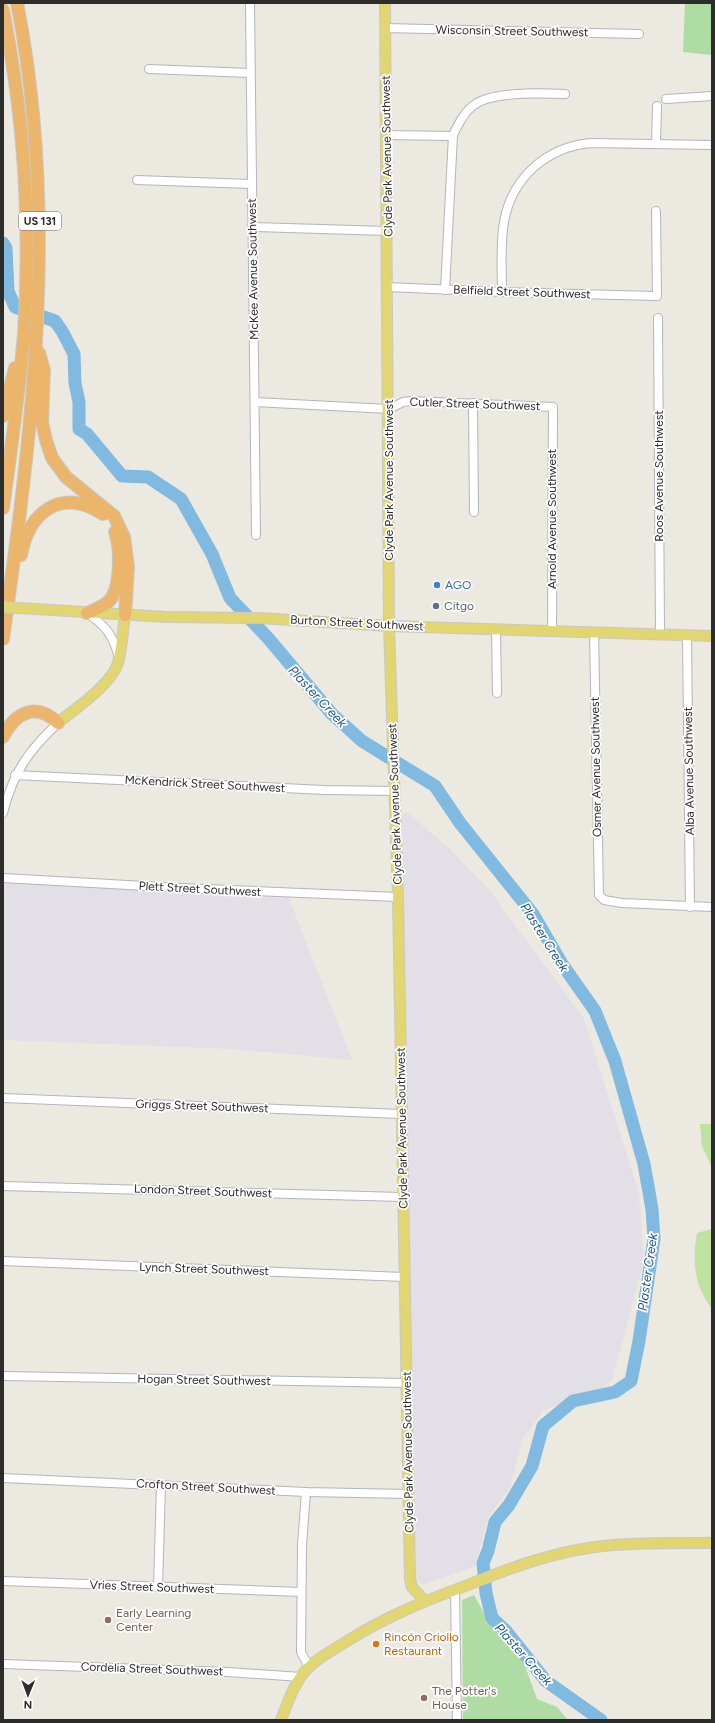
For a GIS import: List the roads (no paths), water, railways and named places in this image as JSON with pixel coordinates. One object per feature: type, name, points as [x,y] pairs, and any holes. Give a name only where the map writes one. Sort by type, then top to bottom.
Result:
[{"type":"highway","name":"US 131","points":[[3,639],[12,574],[37,344],[40,232],[36,153],[31,97],[17,3]]},
{"type":"highway","name":"US 131","points":[[3,10],[17,98],[26,215],[24,334],[3,508]]},
{"type":"highway","points":[[3,416],[24,334]]},
{"type":"highway","points":[[37,344],[44,370],[42,422],[52,458],[66,477],[114,516],[124,537],[128,567],[125,614]]},
{"type":"highway","points":[[12,574],[21,560],[24,543],[29,529],[41,514],[51,507],[67,503],[81,504],[92,508],[104,515],[115,530],[118,546],[118,565],[114,594],[106,604],[87,613]]},
{"type":"highway","points":[[3,737],[7,729],[16,719],[30,712],[45,713],[58,723]]},
{"type":"main road","name":"Clyde Park Avenue Southwest","points":[[385,3],[389,409],[389,626],[398,897],[410,1579],[412,1588],[424,1600]]},
{"type":"main road","name":"Burton Street Southwest","points":[[3,607],[87,613],[259,618],[389,626],[712,636]]},
{"type":"main road","points":[[58,723],[110,677],[119,658],[125,614]]},
{"type":"main road","points":[[281,1720],[301,1677],[309,1667],[365,1630],[424,1600],[547,1556],[603,1546],[712,1543]]},
{"type":"street","name":"McKee Avenue Southwest","points":[[250,3],[251,184],[254,227],[252,269],[256,535]]},
{"type":"street","name":"Wisconsin Street Southwest","points":[[386,28],[639,34]]},
{"type":"street","points":[[149,69],[250,73]]},
{"type":"street","points":[[445,290],[453,135],[466,113],[474,104],[487,99],[520,93],[565,94]]},
{"type":"street","points":[[666,99],[712,96]]},
{"type":"street","points":[[656,144],[657,106]]},
{"type":"street","points":[[386,135],[438,137],[453,135]]},
{"type":"street","points":[[502,292],[504,222],[514,193],[527,174],[557,151],[578,144],[712,145]]},
{"type":"street","points":[[137,180],[251,184]]},
{"type":"street","name":"Belfield Street Southwest","points":[[387,287],[657,296],[656,211]]},
{"type":"street","points":[[254,227],[387,231]]},
{"type":"street","name":"Roos Avenue Southwest","points":[[658,318],[660,634]]},
{"type":"street","name":"Cutler Street Southwest","points":[[255,402],[389,409],[404,402],[411,401],[553,407]]},
{"type":"street","points":[[472,403],[474,512]]},
{"type":"street","name":"Arnold Avenue Southwest","points":[[552,631],[553,407]]},
{"type":"street","points":[[87,613],[109,631],[119,658]]},
{"type":"street","points":[[496,629],[497,693]]},
{"type":"street","name":"Osmer Avenue Southwest","points":[[594,632],[599,894],[604,900],[622,903],[690,907]]},
{"type":"street","name":"Alba Avenue Southwest","points":[[687,635],[690,907]]},
{"type":"street","points":[[3,813],[15,775],[26,758],[58,723]]},
{"type":"street","name":"McKendrick Street Southwest","points":[[15,775],[317,789],[394,786]]},
{"type":"street","name":"Plett Street Southwest","points":[[3,878],[180,888],[398,897]]},
{"type":"street","points":[[690,907],[712,907]]},
{"type":"street","name":"Griggs Street Southwest","points":[[3,1098],[401,1114]]},
{"type":"street","name":"London Street Southwest","points":[[3,1186],[403,1197]]},
{"type":"street","name":"Lynch Street Southwest","points":[[3,1261],[404,1277]]},
{"type":"street","name":"Hogan Street Southwest","points":[[3,1376],[406,1383]]},
{"type":"street","name":"Crofton Street Southwest","points":[[3,1478],[306,1492],[408,1494]]},
{"type":"street","points":[[158,1587],[160,1485]]},
{"type":"street","points":[[306,1492],[302,1545],[302,1652],[309,1667]]},
{"type":"street","name":"Vries Street Southwest","points":[[3,1581],[301,1592]]},
{"type":"street","points":[[455,1589],[457,1720]]},
{"type":"street","name":"Cordelia Street Southwest","points":[[3,1664],[228,1672],[301,1677]]},
{"type":"waterway","name":"Plaster Creek","points":[[3,243],[6,248],[8,291],[15,307],[55,321],[74,354],[75,383],[79,402],[79,429],[87,434],[122,476],[148,477],[181,499],[212,554],[230,598],[268,638],[332,714],[362,741],[435,786],[460,823],[533,914],[562,964],[595,1011],[615,1061],[644,1164],[652,1209],[654,1239],[639,1341],[631,1381],[615,1392],[573,1401],[543,1426],[532,1466],[509,1505],[495,1522],[488,1551],[483,1563],[486,1593],[492,1618],[506,1631],[546,1681],[601,1720]]},
{"type":"place","name":"AGO","points":[[437,585]]},
{"type":"place","name":"Citgo","points":[[436,606]]},
{"type":"place","name":"Early Learning Center","points":[[108,1620]]},
{"type":"place","name":"Rincón Criollo Restaurant","points":[[376,1644]]},
{"type":"place","name":"The Potter's House","points":[[424,1698]]}]
